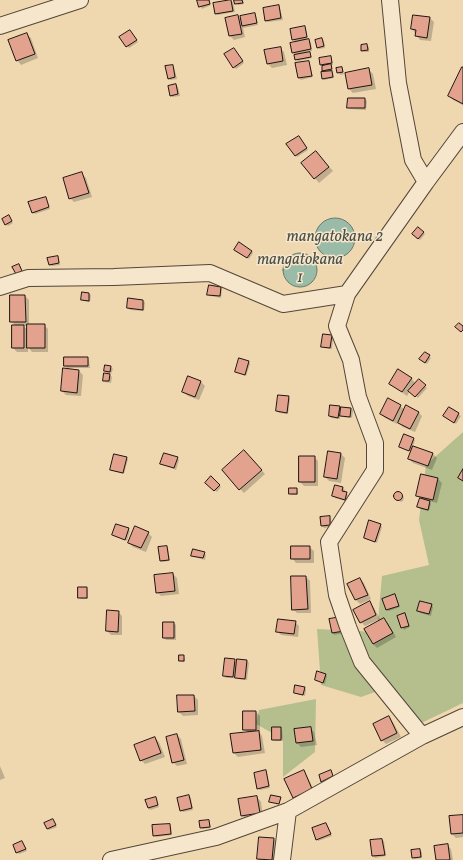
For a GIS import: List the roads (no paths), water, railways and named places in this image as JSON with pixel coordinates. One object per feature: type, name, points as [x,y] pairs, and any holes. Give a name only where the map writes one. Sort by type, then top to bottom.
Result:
[{"type":"street","points":[[0,26],[80,0]]},
{"type":"street","points":[[390,0],[398,83],[413,160],[426,182]]},
{"type":"street","points":[[422,736],[362,662],[337,595],[329,542],[375,470],[375,442],[358,397],[351,360],[337,326],[347,294],[463,132]]},
{"type":"street","points":[[0,287],[28,278],[114,278],[210,273],[283,304],[347,294]]},
{"type":"street","points":[[111,860],[216,837],[288,811],[422,736],[463,717]]},
{"type":"street","points":[[282,860],[288,811]]},
{"type":"water","name":"mangatokana 2","points":[[339,218],[346,221],[352,227],[355,238],[354,246],[346,255],[339,258],[331,258],[324,255],[316,246],[315,234],[318,227],[327,219]]},
{"type":"water","name":"mangatokana 1","points":[[297,253],[303,253],[307,254],[314,260],[317,270],[316,277],[310,284],[303,287],[297,287],[293,286],[286,280],[283,273],[283,267],[284,263],[290,256]]}]
